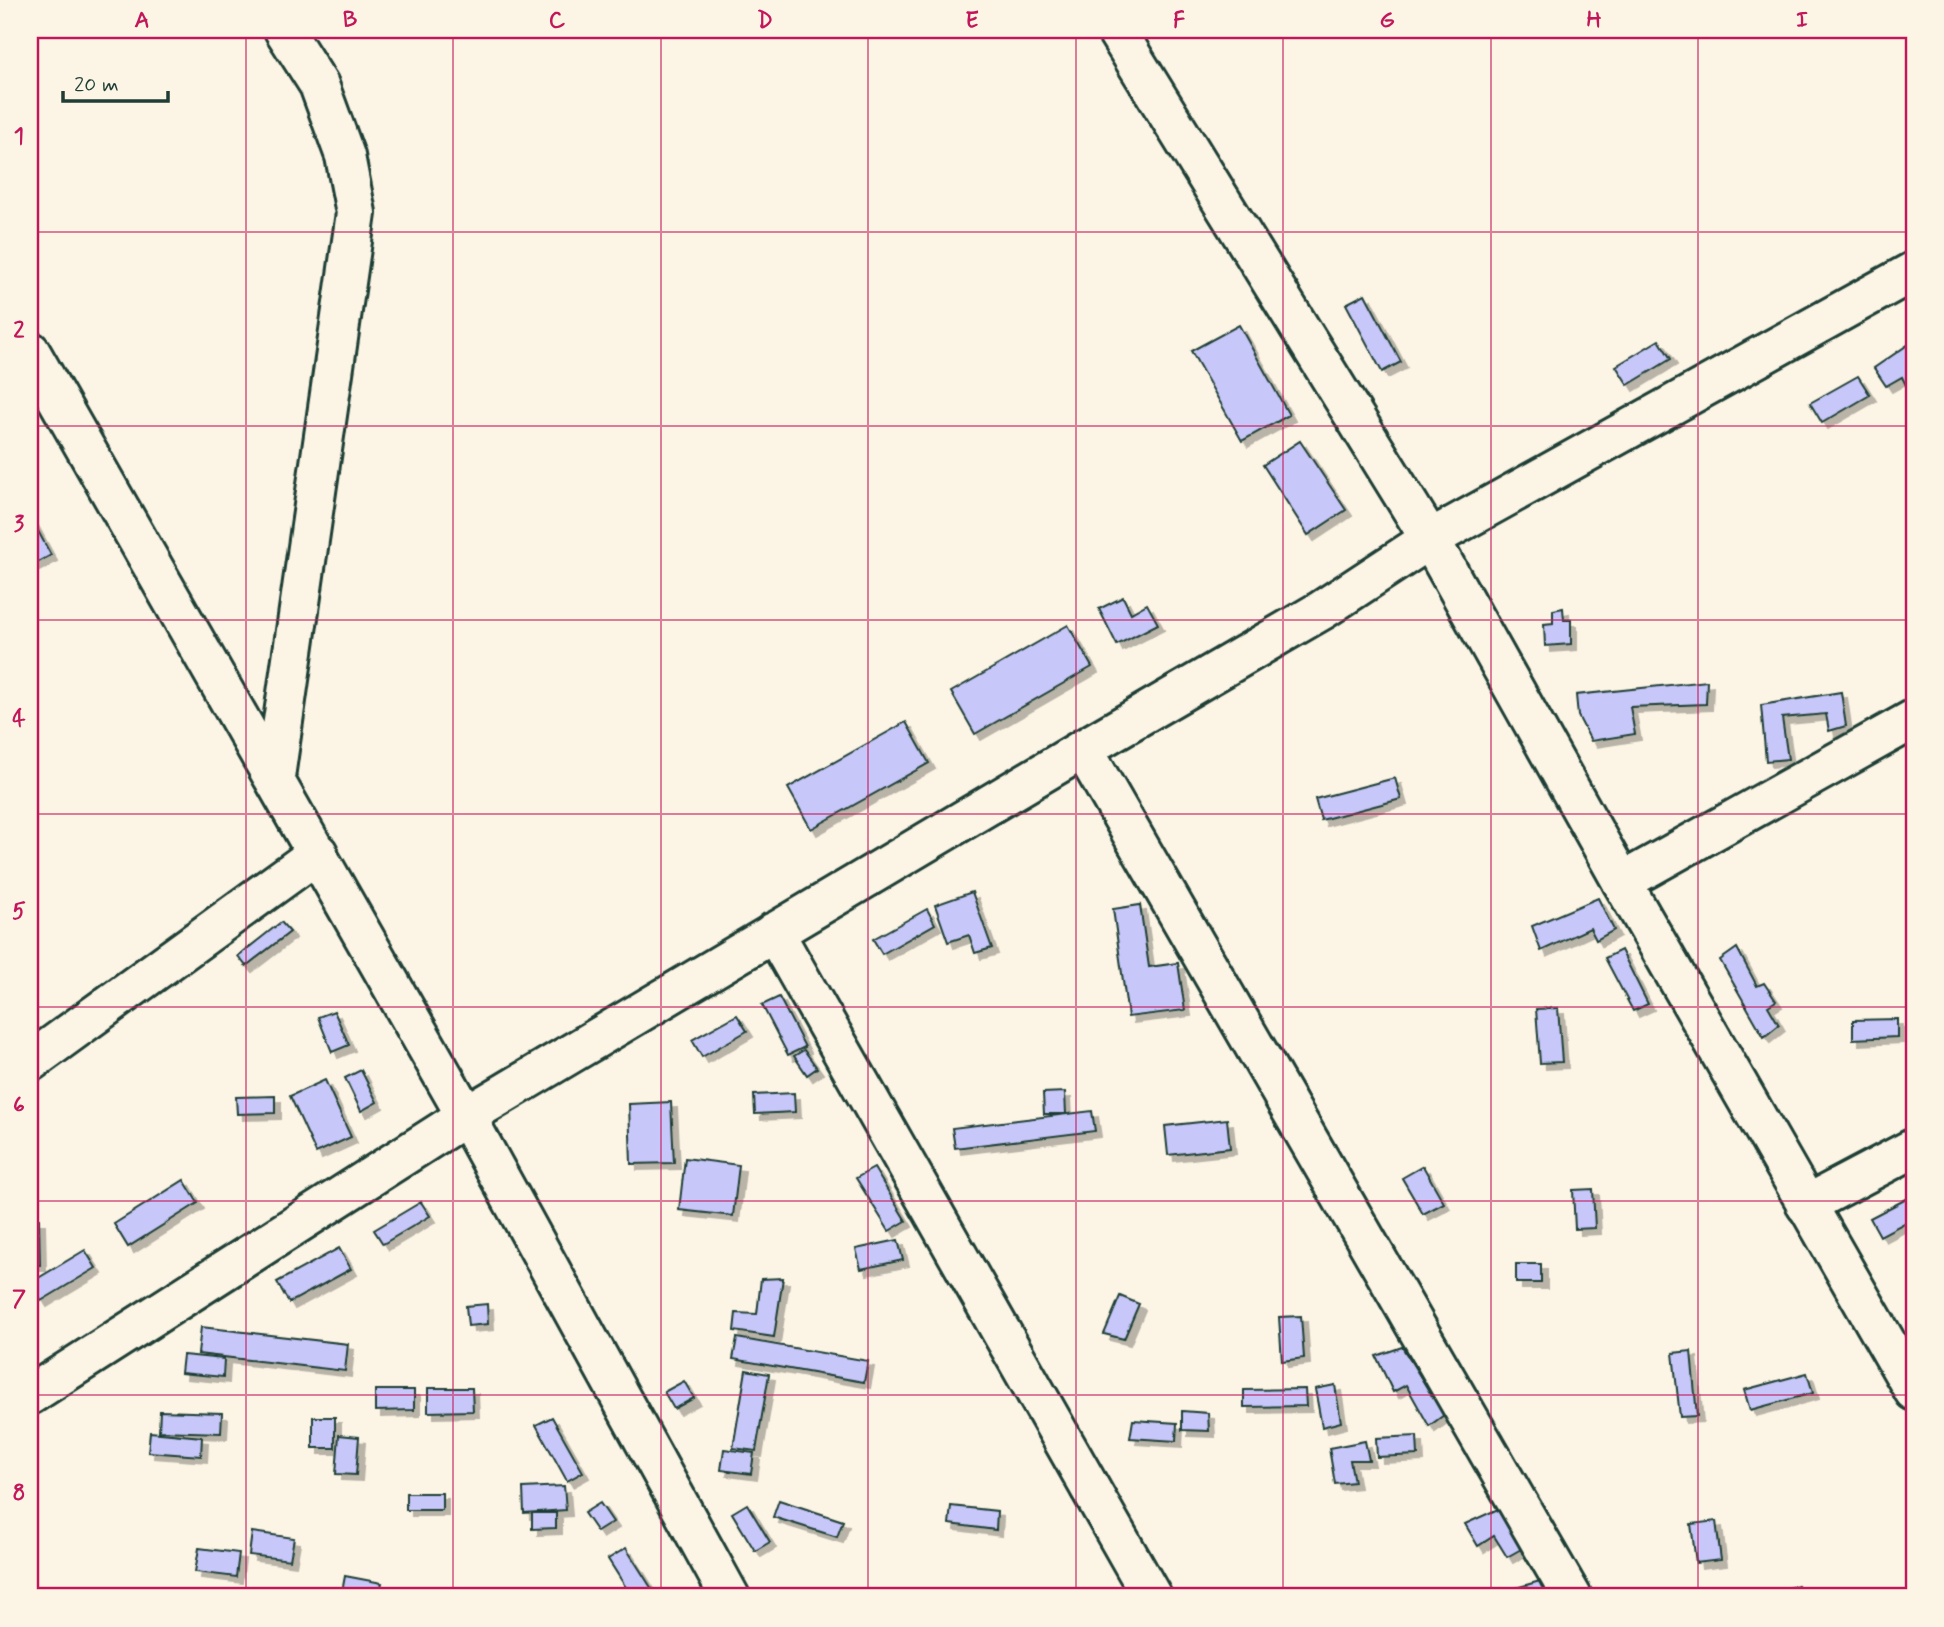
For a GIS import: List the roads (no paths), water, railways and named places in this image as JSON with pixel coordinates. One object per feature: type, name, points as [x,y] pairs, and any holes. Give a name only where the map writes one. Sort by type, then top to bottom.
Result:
[{"type":"street","points":[[275,777],[356,213],[345,156],[319,85],[284,30]]},
{"type":"street","points":[[1116,30],[1430,539],[1622,882],[1914,1391]]},
{"type":"street","points":[[30,1395],[466,1116],[1322,610],[1430,539],[1914,271]]},
{"type":"street","points":[[30,351],[466,1116],[730,1597]]},
{"type":"street","points":[[1622,882],[1914,719]]},
{"type":"street","points":[[1083,749],[1572,1597]]},
{"type":"street","points":[[30,1062],[318,853]]},
{"type":"street","points":[[774,932],[1152,1597]]},
{"type":"street","points":[[1806,1205],[1914,1148]]}]
